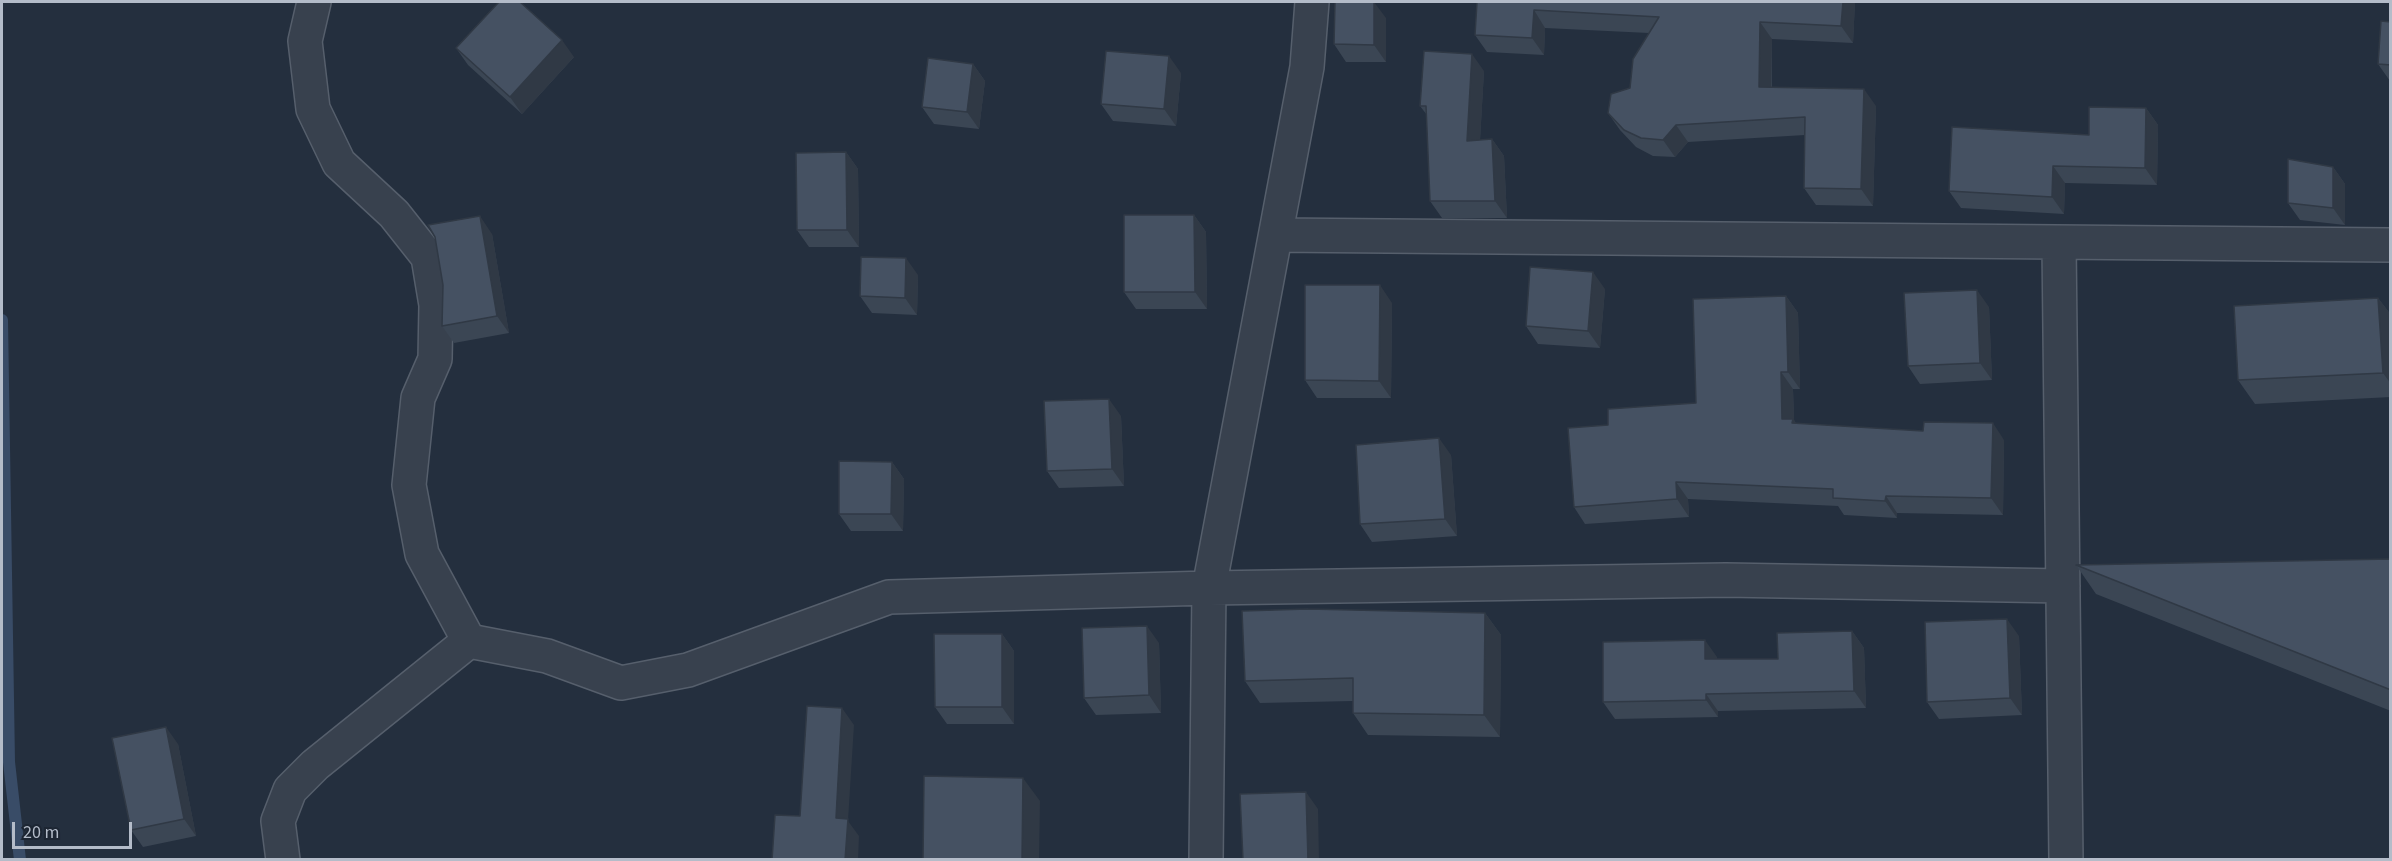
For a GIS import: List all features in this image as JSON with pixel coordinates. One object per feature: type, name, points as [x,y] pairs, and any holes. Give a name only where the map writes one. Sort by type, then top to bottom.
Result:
[{"type":"street","points":[[314,2],[305,41],[313,109],[339,163],[394,214],[428,257],[436,305],[435,359],[418,398],[409,485],[422,554],[469,641]]},
{"type":"street","points":[[1206,860],[1209,588],[1307,67],[1312,2]]},
{"type":"street","points":[[1276,235],[2058,244],[2391,245]]},
{"type":"street","points":[[2058,244],[2066,860]]},
{"type":"street","points":[[283,860],[279,821],[290,790],[315,765],[469,641],[546,656],[621,683],[688,670],[889,597],[1209,588],[1726,580],[2063,586]]},
{"type":"building","points":[[499,2],[520,2],[562,40],[510,97],[456,48]]},
{"type":"building","points":[[1335,2],[1374,2],[1374,45],[1334,44]]},
{"type":"building","points":[[1477,2],[1843,2],[1841,26],[1760,22],[1759,87],[1864,89],[1861,189],[1804,188],[1805,117],[1676,125],[1663,140],[1641,138],[1624,130],[1608,113],[1611,94],[1630,88],[1633,59],[1659,17],[1534,10],[1532,38],[1475,35]]},
{"type":"building","points":[[2381,21],[2391,22],[2391,65],[2378,64]]},
{"type":"building","points":[[1106,51],[1169,56],[1164,109],[1101,104]]},
{"type":"building","points":[[1424,51],[1472,54],[1467,141],[1492,139],[1495,201],[1430,201],[1426,106],[1420,106]]},
{"type":"building","points":[[928,58],[973,64],[967,112],[922,107]]},
{"type":"building","points":[[2089,107],[2146,108],[2145,168],[2053,166],[2052,197],[1949,191],[1952,127],[2089,135]]},
{"type":"building","points":[[846,152],[847,230],[797,230],[796,153]]},
{"type":"building","points":[[2288,159],[2333,167],[2333,208],[2288,203]]},
{"type":"building","points":[[1124,215],[1194,215],[1195,292],[1124,292]]},
{"type":"building","points":[[480,216],[497,316],[442,326],[443,285],[435,237],[428,225]]},
{"type":"building","points":[[861,257],[906,258],[905,298],[860,296]]},
{"type":"building","points":[[1530,267],[1593,272],[1588,331],[1526,326]]},
{"type":"building","points":[[1305,285],[1380,285],[1379,381],[1305,380]]},
{"type":"building","points":[[1977,290],[1980,363],[1908,366],[1904,293]]},
{"type":"building","points":[[1786,296],[1788,372],[1781,372],[1782,419],[1793,419],[1792,423],[1923,431],[1924,422],[1993,423],[1991,498],[1886,496],[1885,501],[1833,498],[1833,489],[1676,482],[1677,499],[1574,507],[1568,428],[1608,425],[1608,409],[1696,403],[1693,299]]},
{"type":"building","points":[[2378,298],[2383,373],[2238,380],[2234,306]]},
{"type":"building","points":[[1109,399],[1112,469],[1047,471],[1044,401]]},
{"type":"building","points":[[1439,438],[1445,519],[1360,524],[1356,445]]},
{"type":"building","points":[[839,461],[892,462],[891,514],[839,514]]},
{"type":"building","points":[[2391,559],[2391,690],[2076,565]]},
{"type":"building","points":[[1308,609],[1485,613],[1484,715],[1353,713],[1353,678],[1245,681],[1242,611]]},
{"type":"building","points":[[2007,619],[2010,698],[1927,702],[1925,622]]},
{"type":"building","points":[[1147,626],[1149,695],[1084,698],[1082,628]]},
{"type":"building","points":[[1852,631],[1854,691],[1706,694],[1706,700],[1603,702],[1603,642],[1705,640],[1705,659],[1778,659],[1777,633]]},
{"type":"building","points":[[934,634],[1002,634],[1002,707],[935,707]]},
{"type":"building","points":[[807,706],[842,708],[836,818],[848,819],[845,860],[772,860],[775,815],[800,816]]},
{"type":"building","points":[[166,727],[184,819],[131,830],[112,738]]},
{"type":"building","points":[[924,776],[1023,778],[1022,860],[923,860]]},
{"type":"building","points":[[1306,792],[1308,860],[1243,860],[1240,794]]},
{"type":"waterway","points":[[2,320],[9,762],[20,860]]}]
